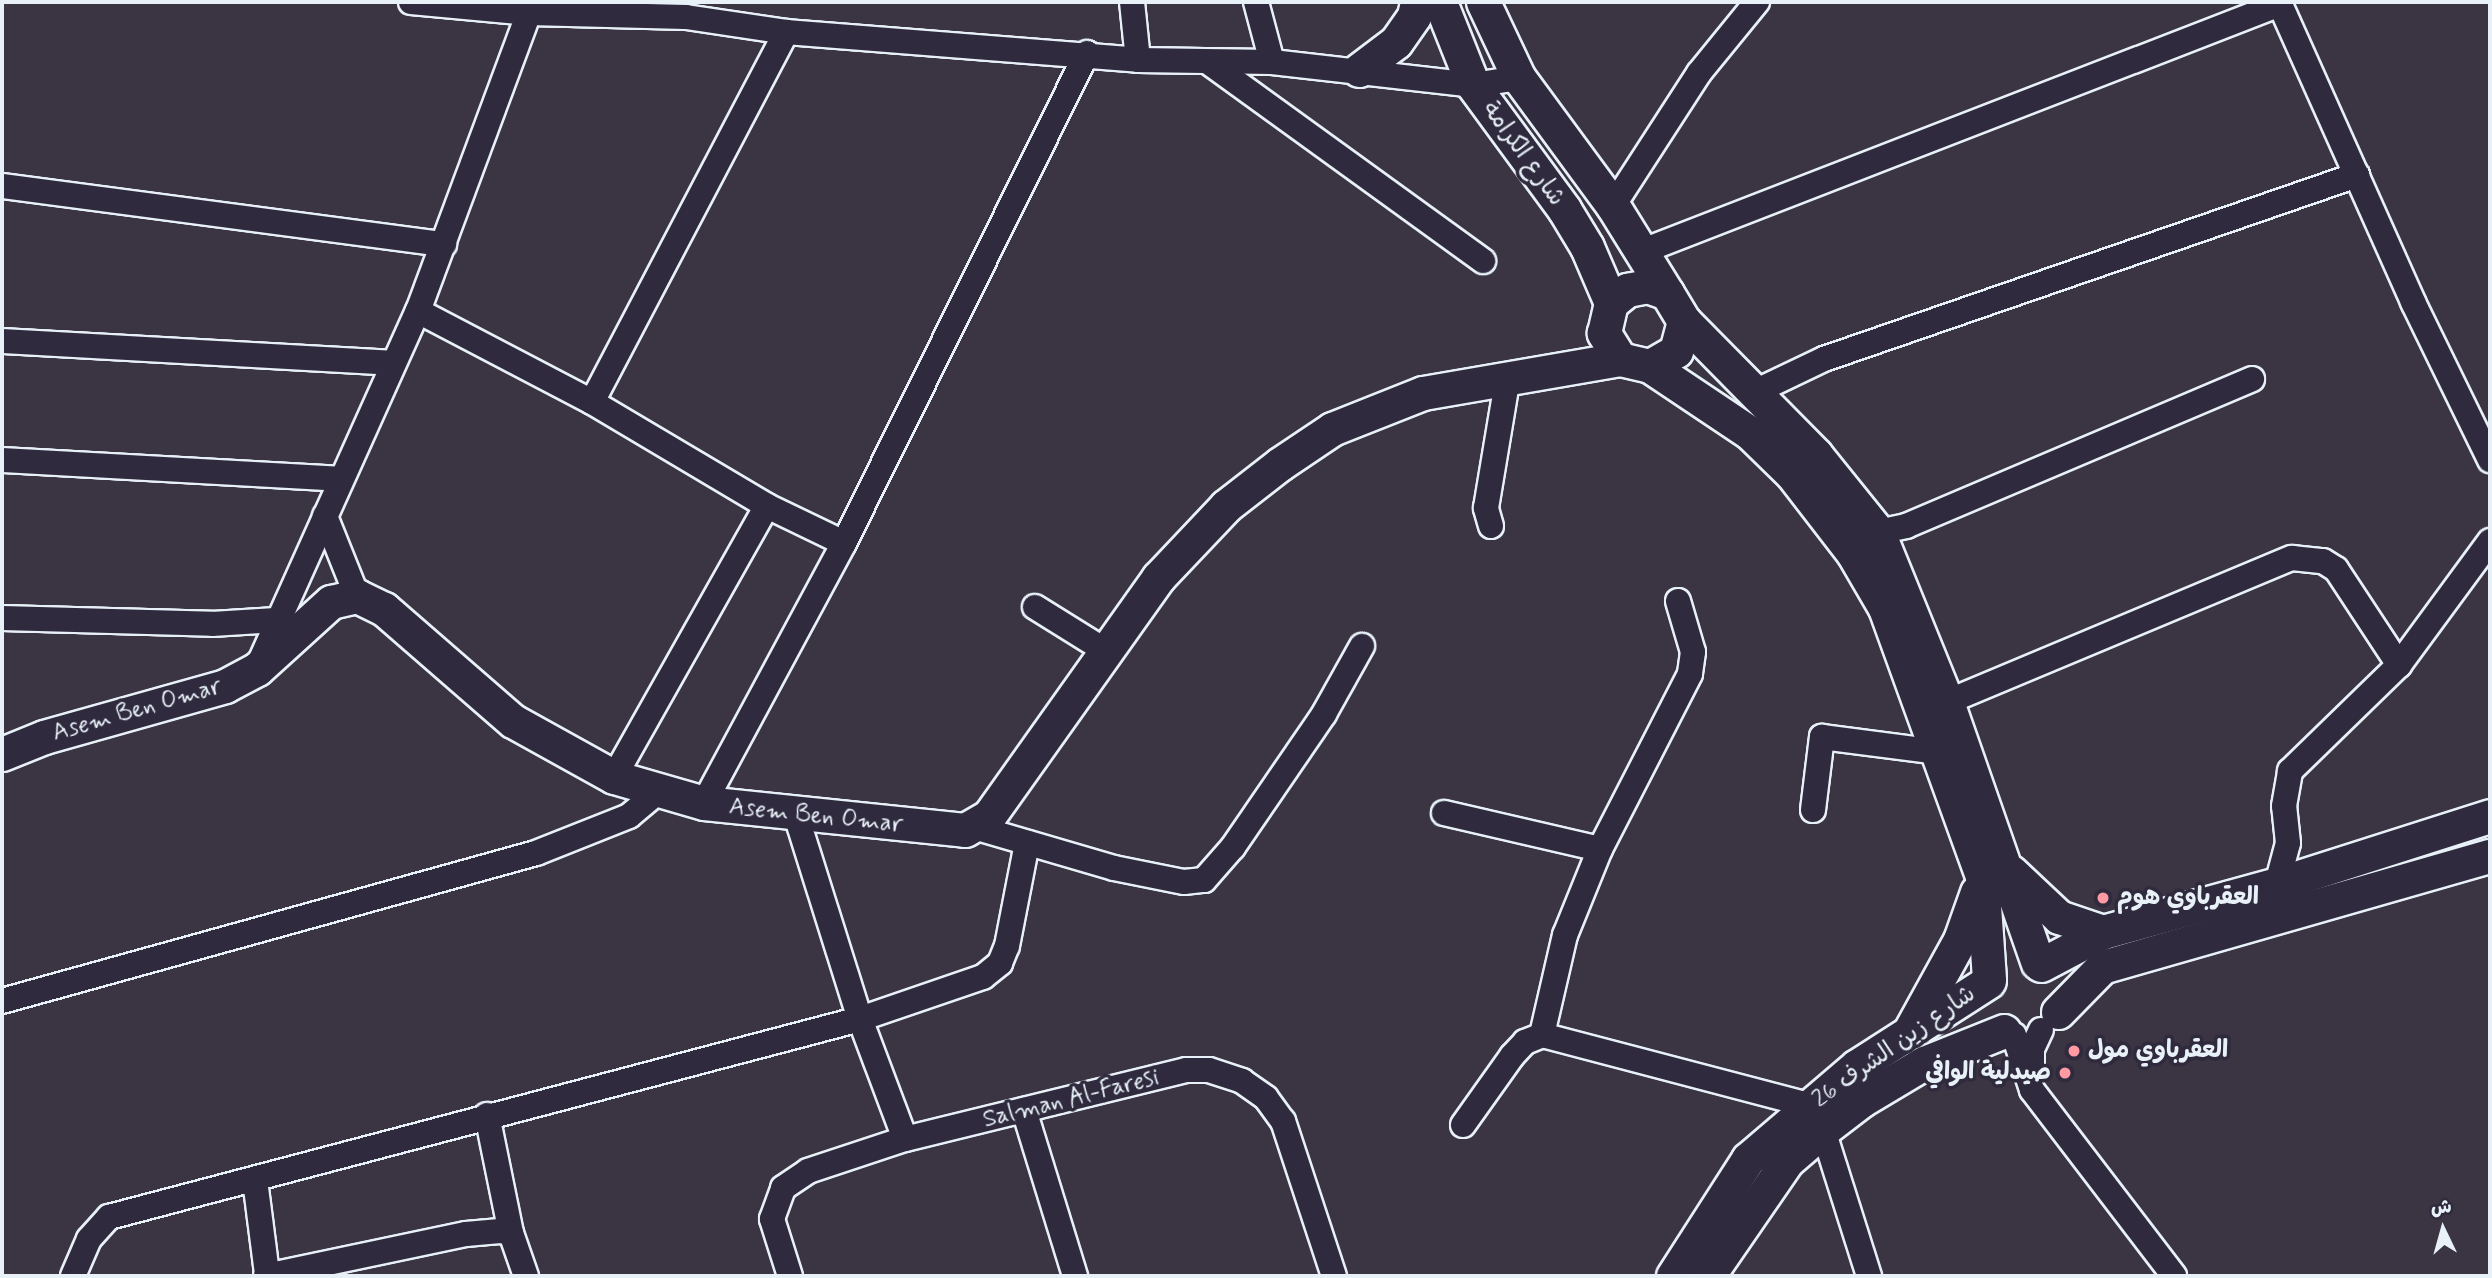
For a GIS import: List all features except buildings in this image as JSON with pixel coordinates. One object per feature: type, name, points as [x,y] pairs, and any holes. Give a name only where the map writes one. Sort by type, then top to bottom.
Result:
[{"type":"street","points":[[411,2],[529,13],[687,9],[786,32],[1087,53],[1138,60],[1211,64],[1272,62],[1473,85],[1519,78]]},
{"type":"street","points":[[1132,2],[1138,60]]},
{"type":"street","points":[[1256,2],[1272,62]]},
{"type":"street","points":[[1359,70],[1396,42],[1414,16],[1417,2]]},
{"type":"street","name":"شارع الكرامة","points":[[1440,2],[1473,85],[1564,209],[1587,247],[1621,340]]},
{"type":"street","name":"شارع الكرامة","points":[[1483,2],[1519,78],[1613,206],[1676,307],[1816,455],[1878,532],[1947,702],[1993,871]]},
{"type":"street","points":[[1613,206],[1699,73],[1757,2]]},
{"type":"street","points":[[1643,251],[2280,3],[2490,460]]},
{"type":"street","points":[[257,669],[276,620],[418,311],[529,13]]},
{"type":"street","points":[[592,402],[786,32]]},
{"type":"street","points":[[704,803],[844,543],[1087,53]]},
{"type":"street","points":[[1211,64],[1483,261]]},
{"type":"street","points":[[1755,392],[1824,359],[2357,175]]},
{"type":"street","points":[[2,186],[33,186],[444,244]]},
{"type":"street","points":[[974,827],[989,816],[1104,650],[1184,551],[1226,506],[1280,464],[1332,429],[1423,393],[1543,372],[1621,340],[1676,351],[1676,307],[1647,286],[1627,290],[1621,340]]},
{"type":"street","points":[[418,311],[592,402],[767,506],[844,543]]},
{"type":"street","points":[[1621,340],[1750,433],[1830,520],[1885,608],[1937,752],[2040,964],[2060,990],[2029,1027],[2032,1090],[2174,1276]]},
{"type":"street","points":[[2,341],[392,363]]},
{"type":"street","points":[[1491,526],[1486,508],[1508,376]]},
{"type":"street","points":[[1878,532],[1906,526],[2252,379]]},
{"type":"street","points":[[2,460],[340,479]]},
{"type":"street","points":[[614,777],[767,506]]},
{"type":"street","points":[[326,516],[357,596]]},
{"type":"street","points":[[2277,884],[2288,844],[2284,806],[2290,771],[2399,665],[2490,541]]},
{"type":"street","points":[[1947,702],[2292,558],[2323,561],[2336,569],[2399,665]]},
{"type":"street","name":"Asem Ben Omar","points":[[2,754],[44,737],[195,697],[257,669],[331,602],[357,596],[384,609],[513,722],[614,777],[704,803],[956,831],[974,827]]},
{"type":"street","points":[[1542,1035],[1565,935],[1601,849],[1690,674],[1693,652],[1678,601]]},
{"type":"street","points":[[1035,607],[1104,650]]},
{"type":"street","points":[[2,618],[212,624],[276,620]]},
{"type":"street","points":[[974,827],[1171,880],[1204,880],[1233,847],[1324,714],[1362,646]]},
{"type":"street","points":[[1813,810],[1822,737],[1937,752]]},
{"type":"street","points":[[2,1001],[536,853],[629,816],[660,790]]},
{"type":"street","points":[[1444,813],[1601,849]]},
{"type":"street","points":[[796,815],[860,1019],[905,1139]]},
{"type":"street","points":[[1988,981],[2005,964],[2040,964],[2104,932],[2277,884],[2490,816]]},
{"type":"street","points":[[73,1276],[89,1239],[109,1217],[255,1180],[486,1115],[860,1019],[983,977],[1000,963],[1013,928],[1027,843]]},
{"type":"street","name":"شارع زين الشرف 26","points":[[1673,1276],[1748,1159],[1815,1118],[1862,1100],[1924,1063],[2029,1027],[2102,967],[2490,856]]},
{"type":"street","points":[[1993,871],[2059,917],[2104,932]]},
{"type":"street","points":[[1993,871],[1985,1004],[2029,1027]]},
{"type":"street","points":[[1909,1033],[1960,940],[1993,871]]},
{"type":"street","name":"شارع زين الشرف 26","points":[[1708,1276],[1815,1118],[1909,1033],[1988,981]]},
{"type":"street","points":[[1463,1125],[1512,1056],[1525,1042],[1542,1035],[1815,1118],[1869,1276]]},
{"type":"street","name":"Salman Al-Faresi","points":[[790,1276],[772,1219],[783,1188],[808,1171],[905,1139],[1186,1070],[1209,1070],[1242,1081],[1266,1098],[1283,1121],[1334,1276]]},
{"type":"street","points":[[1024,1111],[1075,1276]]},
{"type":"street","points":[[486,1115],[511,1233],[526,1276]]},
{"type":"street","points":[[255,1180],[267,1275],[467,1234],[511,1233]]},
{"type":"place","name":"العقرباوي هوم","points":[[2103,898]]},
{"type":"place","name":"العقرباوي مول","points":[[2074,1051]]},
{"type":"place","name":"صيدلية الوافي","points":[[2065,1073]]}]
